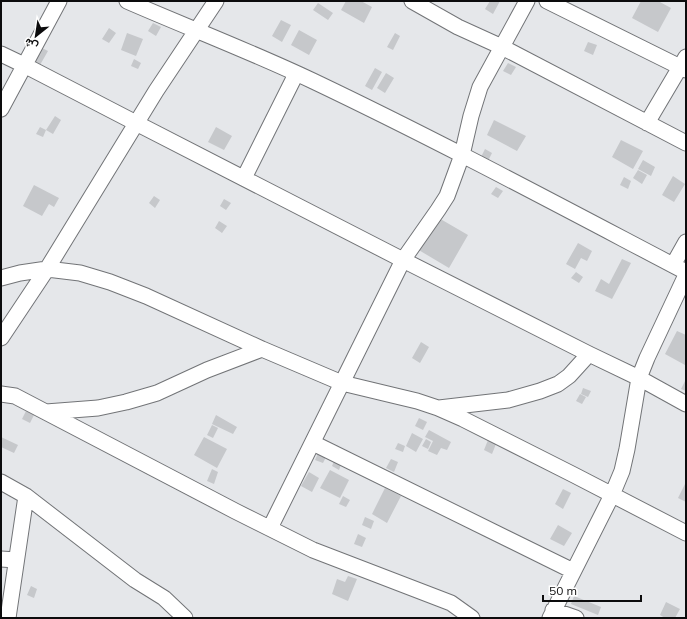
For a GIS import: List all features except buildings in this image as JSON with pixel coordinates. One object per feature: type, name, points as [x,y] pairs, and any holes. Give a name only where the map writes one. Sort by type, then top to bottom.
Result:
[{"type":"street","points":[[1,109],[59,1]]},
{"type":"street","points":[[127,1],[296,74],[377,113],[462,155],[682,271]]},
{"type":"street","points":[[1,338],[47,269],[136,123],[216,1]]},
{"type":"street","points":[[412,1],[458,27],[502,48],[686,143]]},
{"type":"street","points":[[270,528],[403,260],[447,196],[462,155],[471,116],[480,87],[527,1]]},
{"type":"street","points":[[547,1],[684,65],[648,123]]},
{"type":"street","points":[[1,54],[24,64],[403,260],[639,378],[686,404]]},
{"type":"street","points":[[244,178],[296,74]]},
{"type":"street","points":[[576,618],[552,614],[612,495],[622,471],[639,378],[682,271],[686,242]]},
{"type":"street","points":[[1,278],[20,273],[47,269],[80,273],[110,282],[146,296],[342,384],[396,396],[438,408],[463,419],[686,533]]},
{"type":"street","points":[[46,412],[98,408],[157,393],[207,370],[262,349]]},
{"type":"street","points":[[438,408],[508,400],[540,391],[558,384],[569,376],[590,354]]},
{"type":"street","points":[[1,394],[16,396],[313,550],[451,603],[472,618]]},
{"type":"street","points":[[313,443],[573,571]]},
{"type":"street","points":[[1,482],[26,496],[135,580],[164,598],[185,618]]},
{"type":"street","points":[[8,618],[26,496]]},
{"type":"street","points":[[1,559],[16,560]]}]
